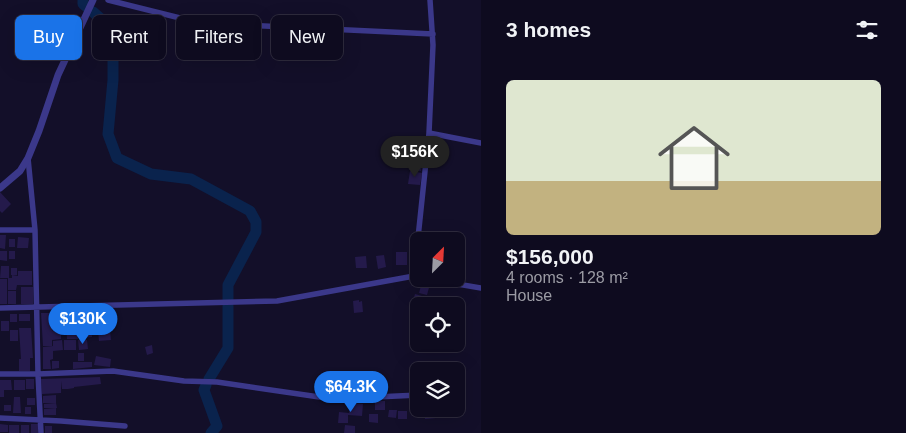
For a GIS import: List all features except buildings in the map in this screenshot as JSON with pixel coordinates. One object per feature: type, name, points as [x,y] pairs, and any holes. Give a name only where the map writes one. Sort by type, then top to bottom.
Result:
[{"type":"street","points":[[0,188],[20,171],[28,158],[58,75],[93,0]]},
{"type":"street","points":[[108,0],[210,24],[433,34]]},
{"type":"street","points":[[420,232],[429,133],[433,34],[430,0]]},
{"type":"street","points":[[429,133],[481,143]]},
{"type":"street","points":[[28,158],[35,230],[41,433]]},
{"type":"street","points":[[0,230],[35,230]]},
{"type":"street","points":[[0,308],[36,309],[277,301],[410,278]]},
{"type":"street","points":[[465,285],[481,288]]},
{"type":"street","points":[[0,374],[113,371],[184,381],[217,382],[333,399],[410,395]]},
{"type":"street","points":[[0,418],[125,426]]},
{"type":"waterway","points":[[83,0],[83,4],[88,8]]},
{"type":"waterway","points":[[93,12],[101,19],[113,42],[113,80],[108,134],[117,158],[151,174],[191,179],[250,211],[256,222],[256,232],[228,285],[228,300]]},
{"type":"waterway","points":[[209,379],[228,348],[228,306]]},
{"type":"waterway","points":[[206,385],[204,390],[217,426],[211,433]]}]
